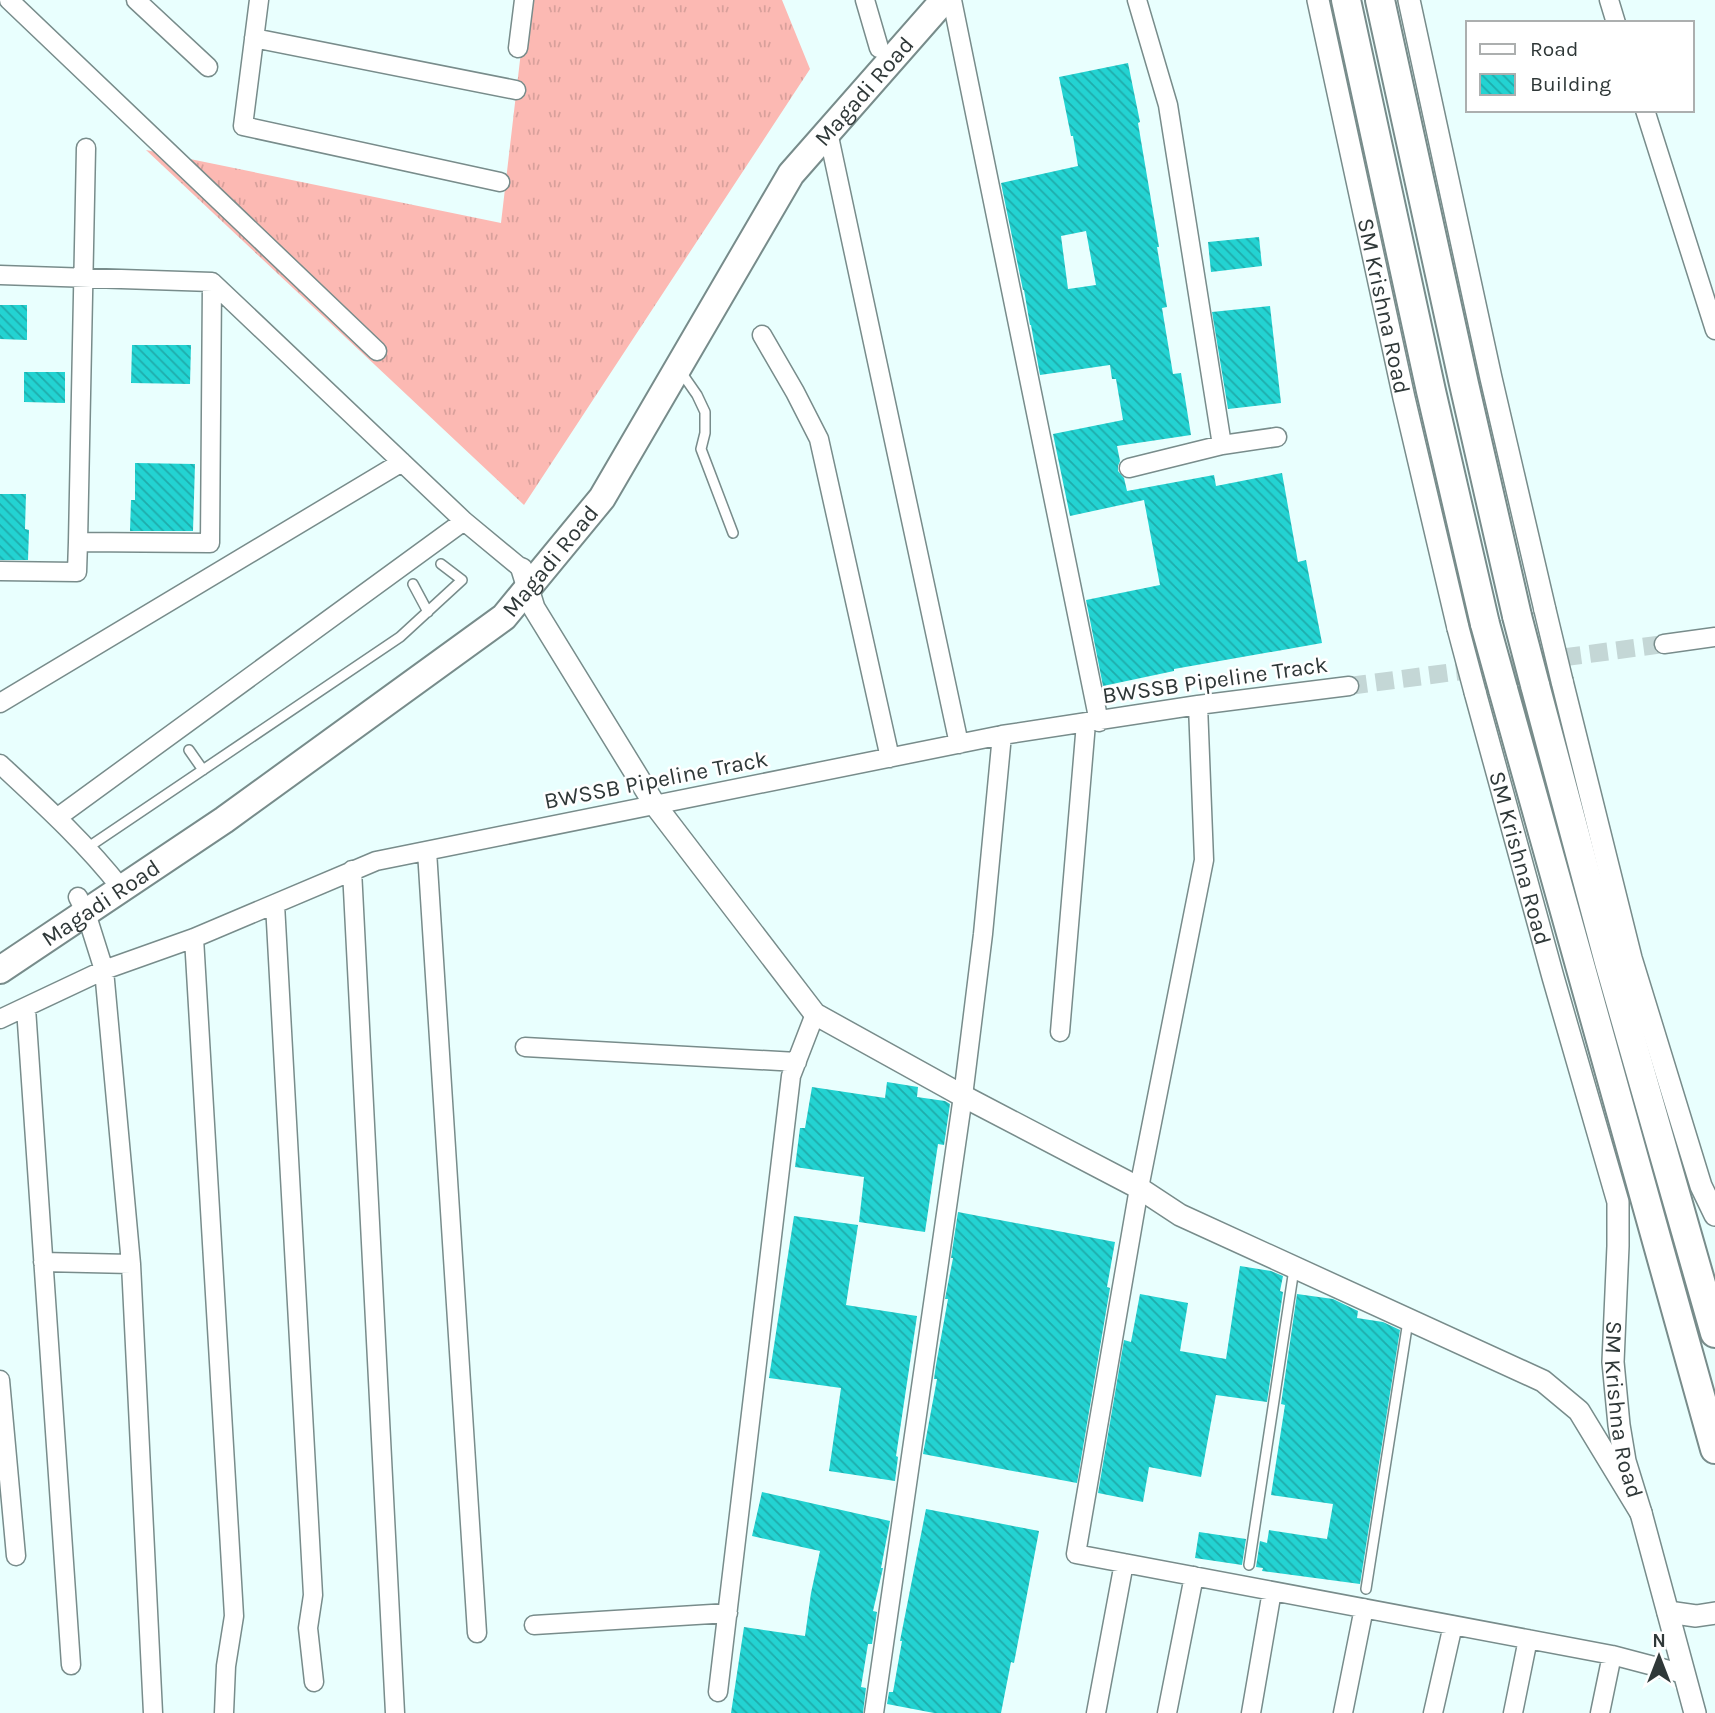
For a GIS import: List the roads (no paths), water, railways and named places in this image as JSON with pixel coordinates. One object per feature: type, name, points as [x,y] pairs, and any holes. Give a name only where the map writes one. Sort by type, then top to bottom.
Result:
[{"type":"highway","name":"SM Krishna Road","points":[[1346,0],[1431,391],[1472,626],[1492,683],[1715,1449]]},
{"type":"highway","points":[[1380,0],[1517,616],[1542,676],[1609,962],[1715,1333]]},
{"type":"main road","name":"Magadi Road","points":[[525,578],[592,485],[781,161],[921,0]]},
{"type":"main road","name":"Magadi Road","points":[[0,970],[216,804],[525,578],[602,498],[791,174],[944,0]]},
{"type":"main road","name":"Magadi Road","points":[[0,950],[82,905]]},
{"type":"street","points":[[9,0],[377,351]]},
{"type":"street","points":[[136,0],[208,67]]},
{"type":"street","points":[[259,0],[243,126],[500,183]]},
{"type":"street","points":[[518,48],[524,0]]},
{"type":"street","points":[[865,0],[879,48]]},
{"type":"street","points":[[952,0],[1092,723],[1060,1032]]},
{"type":"street","points":[[1137,0],[1168,105],[1222,445]]},
{"type":"street","name":"SM Krishna Road","points":[[1318,0],[1401,384],[1472,626]]},
{"type":"street","points":[[1409,0],[1491,378],[1545,610],[1542,676],[1700,1186],[1715,1215]]},
{"type":"street","points":[[1609,0],[1615,21]]},
{"type":"street","points":[[254,38],[516,90]]},
{"type":"street","points":[[1645,112],[1715,330]]},
{"type":"street","points":[[828,132],[959,744]]},
{"type":"street","points":[[0,571],[77,572],[86,148]]},
{"type":"street","points":[[0,275],[212,282],[525,578],[534,608],[655,805],[815,1014],[963,1096],[1139,1188],[1180,1215],[1543,1381],[1579,1411],[1641,1513]]},
{"type":"street","points":[[78,542],[210,543],[212,282]]},
{"type":"street","points":[[762,335],[796,392],[819,439],[890,758]]},
{"type":"street","points":[[1129,468],[1222,445],[1277,437]]},
{"type":"street","points":[[0,703],[402,462]]},
{"type":"street","points":[[58,817],[464,522]]},
{"type":"street","points":[[1664,644],[1715,636]]},
{"type":"street","points":[[1492,683],[1542,676]]},
{"type":"street","name":"SM Krishna Road","points":[[1492,683],[1549,964],[1618,1202],[1613,1335],[1619,1425],[1625,1461],[1695,1713]]},
{"type":"street","name":"BWSSB Pipeline Track","points":[[0,1019],[104,970],[194,937],[376,861],[1002,735],[1198,705],[1349,686]]},
{"type":"street","points":[[1198,705],[1204,860],[1139,1188],[1076,1554],[1612,1655],[1684,1674]]},
{"type":"street","points":[[874,1713],[963,1096],[983,934],[1002,735]]},
{"type":"street","points":[[0,764],[58,817],[116,881]]},
{"type":"street","points":[[427,851],[477,1633]]},
{"type":"street","points":[[352,870],[395,1713]]},
{"type":"street","points":[[275,904],[313,1595],[308,1628],[314,1682]]},
{"type":"street","points":[[82,905],[104,970],[131,1264],[153,1713]]},
{"type":"street","points":[[194,937],[234,1616],[226,1666],[224,1713]]},
{"type":"street","points":[[26,1008],[71,1665]]},
{"type":"street","points":[[718,1692],[791,1076],[815,1014]]},
{"type":"street","points":[[525,1047],[797,1062]]},
{"type":"street","points":[[43,1262],[131,1264]]},
{"type":"street","points":[[0,1380],[16,1556]]},
{"type":"street","points":[[1096,1713],[1124,1563]]},
{"type":"street","points":[[1167,1713],[1195,1576]]},
{"type":"street","points":[[1251,1713],[1272,1591]]},
{"type":"street","points":[[1343,1713],[1364,1608]]},
{"type":"street","points":[[1668,1612],[1696,1616],[1715,1613]]},
{"type":"street","points":[[534,1625],[728,1613]]},
{"type":"street","points":[[1433,1713],[1453,1625]]},
{"type":"street","points":[[1513,1713],[1528,1639]]},
{"type":"street","points":[[1600,1713],[1612,1655]]},
{"type":"lane","points":[[678,368],[705,412],[705,433],[701,449],[733,533]]},
{"type":"lane","points":[[87,848],[400,637],[462,580],[440,564]]},
{"type":"lane","points":[[413,584],[428,612]]},
{"type":"lane","points":[[189,750],[203,770]]},
{"type":"lane","points":[[1249,1565],[1294,1267]]},
{"type":"lane","points":[[1366,1589],[1408,1320]]},
{"type":"tunnel","points":[[1349,686],[1664,644]]}]
